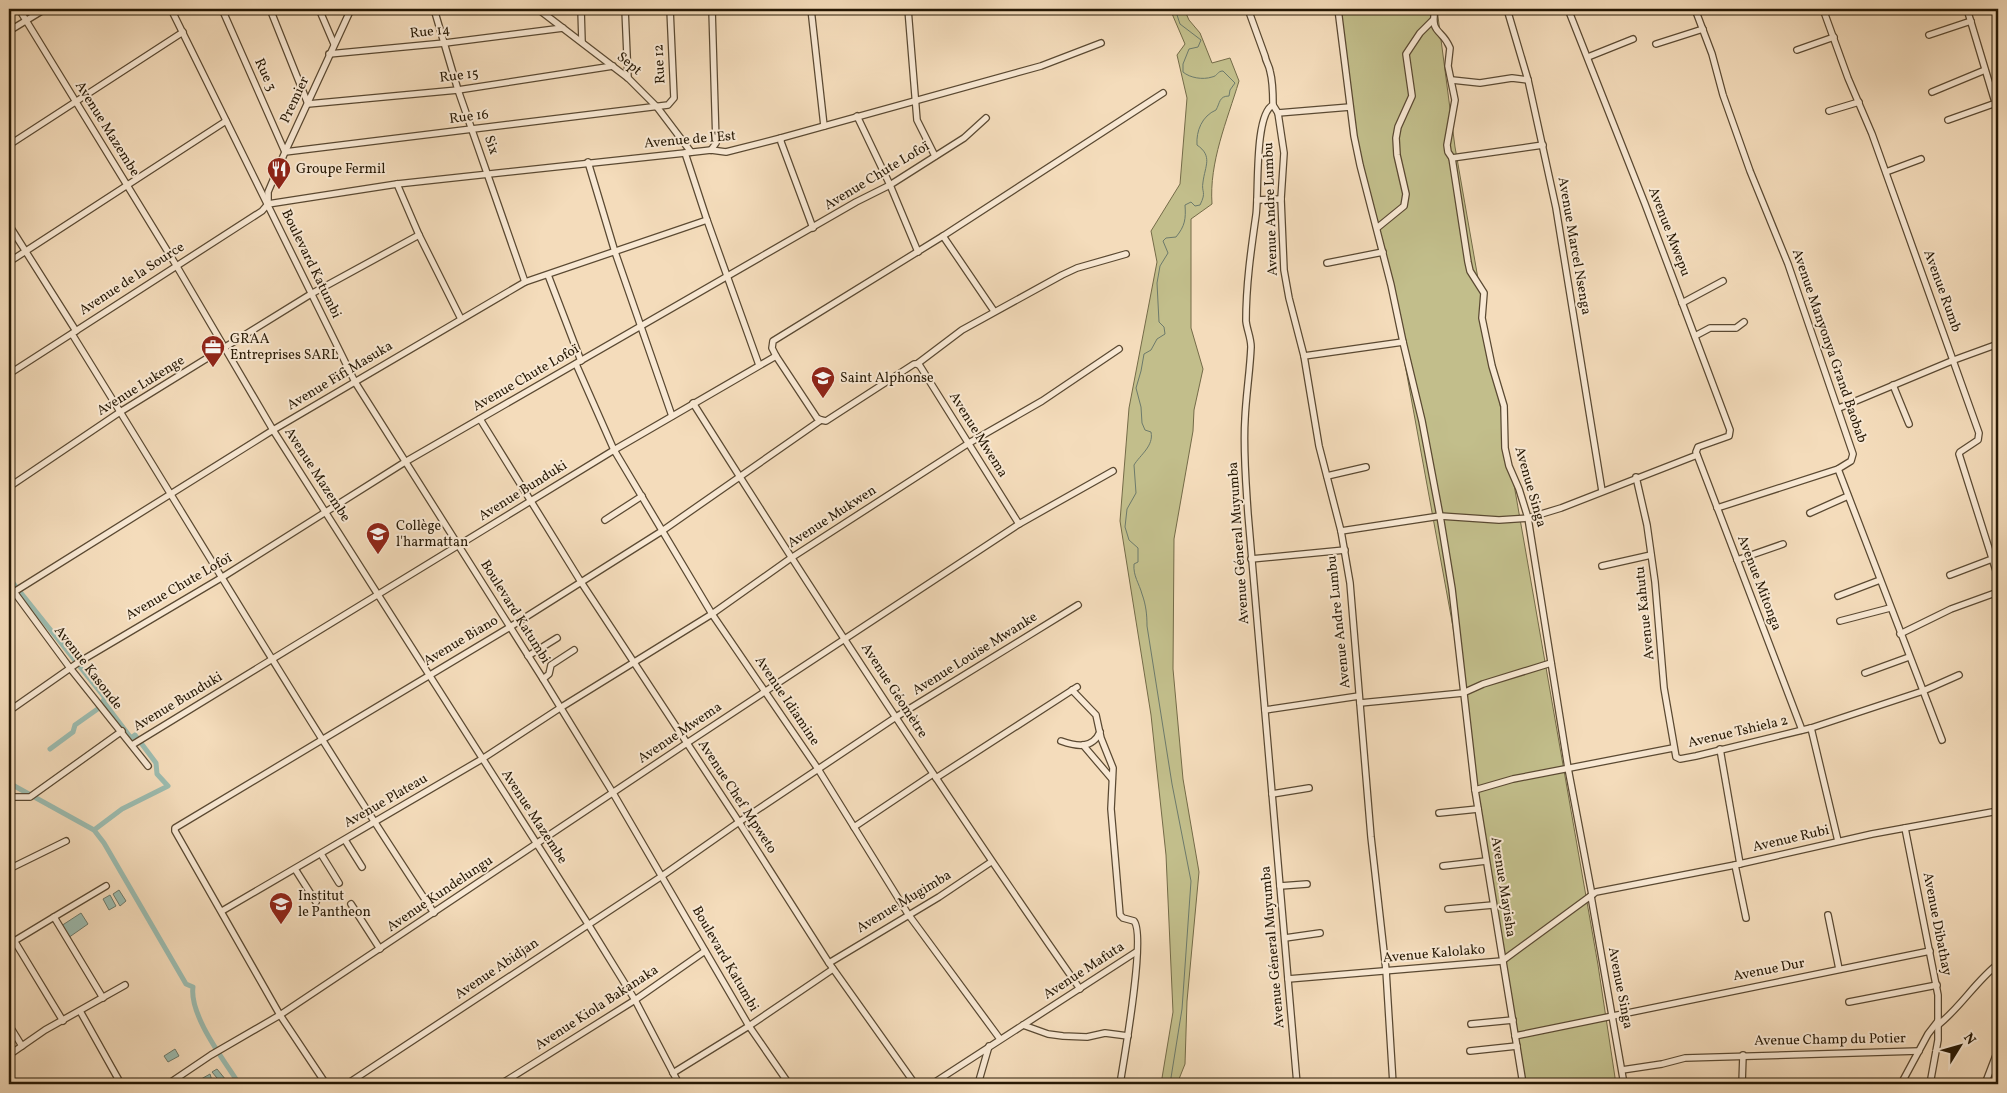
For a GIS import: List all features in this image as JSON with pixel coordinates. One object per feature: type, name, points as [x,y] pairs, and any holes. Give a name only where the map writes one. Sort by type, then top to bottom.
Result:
[{"type":"street","name":"Avenue Mazembe","points":[[19,9],[127,184],[274,430],[588,924],[634,1000],[679,1084]]},
{"type":"street","points":[[9,32],[45,9]]},
{"type":"street","name":"Boulevard Katumbi","points":[[171,9],[355,382],[543,679],[613,793],[749,1026],[786,1083]]},
{"type":"street","name":"Rue 3","points":[[222,9],[285,152]]},
{"type":"street","points":[[270,9],[308,104]]},
{"type":"street","points":[[319,9],[334,44]]},
{"type":"street","name":"Premier","points":[[268,204],[268,192],[285,152],[351,9]]},
{"type":"street","name":"Six","points":[[434,9],[458,90],[525,282]]},
{"type":"street","points":[[581,9],[582,42]]},
{"type":"street","points":[[625,9],[628,78]]},
{"type":"street","name":"Rue 12","points":[[657,107],[668,105],[674,98],[670,9]]},
{"type":"street","points":[[711,150],[716,143],[712,9]]},
{"type":"street","points":[[811,9],[824,126]]},
{"type":"street","points":[[908,9],[917,120],[935,156]]},
{"type":"street","points":[[1248,9],[1270,70],[1273,105]]},
{"type":"street","name":"Avenue Mayisha","points":[[1338,9],[1350,107],[1360,165],[1383,252],[1422,421],[1440,516],[1452,589],[1475,790],[1523,1084]]},
{"type":"street","points":[[1377,228],[1404,206],[1406,201],[1397,155],[1396,138],[1398,127],[1412,96],[1406,54],[1433,20],[1435,9]]},
{"type":"street","name":"Avenue Marcel Nsenga","points":[[1507,9],[1528,80],[1556,208],[1602,491]]},
{"type":"street","name":"Avenue Mwepu","points":[[1568,9],[1588,56],[1731,432],[1729,436],[1700,446],[1696,449],[1697,455]]},
{"type":"street","name":"Avenue Manyonya Grand Baobab","points":[[1695,9],[1750,170],[1788,264],[1839,408],[1854,457],[1838,469]]},
{"type":"street","name":"Avenue Rumb","points":[[1823,9],[1886,172],[1980,436],[1978,440],[1959,454],[1998,577]]},
{"type":"street","points":[[1967,9],[1998,112]]},
{"type":"street","name":"Sept","points":[[541,10],[628,78],[657,107],[688,152],[706,220],[759,365]]},
{"type":"street","name":"Avenue Singa","points":[[1433,20],[1434,27],[1450,48],[1448,66],[1452,80],[1455,110],[1447,145],[1448,152],[1452,158],[1469,267],[1484,293],[1482,318],[1494,374],[1504,406],[1505,448],[1508,466],[1519,489],[1528,518],[1568,768],[1624,1084]]},
{"type":"street","points":[[1929,35],[1970,21]]},
{"type":"street","name":"Rue 14","points":[[329,54],[445,43],[564,28]]},
{"type":"street","points":[[1656,44],[1703,29]]},
{"type":"street","points":[[9,144],[183,32]]},
{"type":"street","points":[[1797,50],[1834,37]]},
{"type":"street","points":[[1588,56],[1633,39]]},
{"type":"street","name":"Avenue de l'Est","points":[[268,204],[397,184],[588,162],[711,150],[726,152],[1041,66],[1101,43]]},
{"type":"street","name":"Rue 15","points":[[308,104],[458,90],[613,66]]},
{"type":"street","points":[[1932,92],[1985,70]]},
{"type":"street","points":[[1452,80],[1487,83],[1512,78],[1528,80]]},
{"type":"street","points":[[1126,254],[1062,275],[994,311],[962,330],[917,364],[914,364],[824,422],[817,418],[776,356],[772,346],[777,338],[918,252],[1163,93]]},
{"type":"street","points":[[1828,111],[1858,102]]},
{"type":"street","points":[[1948,120],[1996,103]]},
{"type":"street","name":"Avenue Andre Lumbu","points":[[1273,105],[1278,113],[1284,153],[1281,200],[1284,270],[1304,356],[1320,446],[1341,531],[1350,583],[1371,837],[1386,970],[1393,1084]]},
{"type":"street","name":"Avenue Géneral Muyumba","points":[[1273,105],[1269,106],[1264,115],[1258,144],[1257,200],[1248,283],[1246,322],[1251,349],[1244,422],[1251,559],[1285,938],[1296,1084]]},
{"type":"street","name":"Rue 16","points":[[285,152],[657,107]]},
{"type":"street","points":[[1278,113],[1350,107]]},
{"type":"street","points":[[857,116],[890,185],[918,252]]},
{"type":"street","name":"Avenue Chute Lofoï","points":[[9,711],[74,665],[221,578],[406,462],[640,326],[728,278],[856,202],[890,185],[964,138],[986,118]]},
{"type":"street","points":[[9,262],[226,121]]},
{"type":"street","points":[[781,138],[813,228]]},
{"type":"street","points":[[1452,158],[1543,145]]},
{"type":"street","points":[[1886,172],[1921,159]]},
{"type":"street","points":[[588,162],[615,252],[672,416]]},
{"type":"street","points":[[397,184],[419,235],[461,319]]},
{"type":"street","points":[[1257,200],[1281,200]]},
{"type":"street","name":"Avenue de la Source","points":[[9,374],[262,211],[268,204]]},
{"type":"street","name":"Avenue Fifi Masuka","points":[[9,599],[14,592],[274,430],[525,282],[706,220]]},
{"type":"street","points":[[9,225],[221,578],[374,823],[434,913]]},
{"type":"street","name":"Avenue Lukenge","points":[[9,487],[120,412],[311,294],[419,235]]},
{"type":"street","points":[[943,236],[994,311]]},
{"type":"street","points":[[1327,263],[1383,252]]},
{"type":"street","name":"Avenue Idiamine","points":[[548,275],[579,362],[614,450],[712,614],[818,770],[908,914],[1000,1039]]},
{"type":"street","points":[[1682,304],[1723,281]]},
{"type":"street","points":[[1695,336],[1710,328],[1736,328],[1744,322]]},
{"type":"street","points":[[1304,356],[1403,342]]},
{"type":"street","points":[[1839,408],[1954,360],[1998,344]]},
{"type":"street","name":"Avenue Mukwen","points":[[560,708],[712,614],[791,558],[969,443],[1042,401],[1119,349]]},
{"type":"street","name":"Avenue Bunduki","points":[[134,743],[614,450],[776,356]]},
{"type":"street","name":"Avenue Mwema","points":[[613,793],[844,638],[1019,524],[917,364]]},
{"type":"street","points":[[1893,385],[1909,424]]},
{"type":"street","name":"Avenue Géomètre","points":[[693,403],[791,558],[991,862],[1080,989]]},
{"type":"street","name":"Avenue Chef Mpweto","points":[[480,419],[581,582],[829,963],[915,1084]]},
{"type":"street","name":"Avenue Biano","points":[[222,911],[175,829],[510,627],[662,530],[740,478],[821,420]]},
{"type":"street","points":[[1341,531],[1440,516],[1499,520],[1528,518],[1697,455]]},
{"type":"street","name":"Avenue Mitonga","points":[[1697,455],[1802,730]]},
{"type":"street","points":[[1327,476],[1366,467]]},
{"type":"street","points":[[1717,508],[1838,469],[1942,740]]},
{"type":"street","points":[[1019,524],[1113,471]]},
{"type":"street","name":"Avenue Kahutu","points":[[1636,477],[1647,524],[1664,688],[1673,748]]},
{"type":"street","points":[[605,520],[642,496]]},
{"type":"street","points":[[1810,513],[1848,496]]},
{"type":"street","points":[[1737,560],[1783,544]]},
{"type":"street","points":[[1251,559],[1345,550]]},
{"type":"street","points":[[1602,566],[1651,555]]},
{"type":"street","points":[[1950,575],[1992,559]]},
{"type":"street","points":[[1838,596],[1880,580]]},
{"type":"street","name":"Avenue Kasonde","points":[[9,586],[74,665],[122,731],[134,743],[148,766]]},
{"type":"street","points":[[1900,634],[1951,610],[1998,592]]},
{"type":"street","name":"Avenue Louise Mwanke","points":[[662,876],[896,717],[1078,605]]},
{"type":"street","points":[[1840,621],[1890,608]]},
{"type":"street","points":[[528,656],[557,638]]},
{"type":"street","points":[[543,679],[549,674],[551,665],[574,650]]},
{"type":"street","points":[[1865,673],[1909,657]]},
{"type":"street","points":[[1360,704],[1463,693],[1483,684],[1551,663]]},
{"type":"street","name":"Avenue Tshiela 2","points":[[1475,790],[1513,779],[1673,748],[1675,756],[1679,758],[1720,750],[1811,728],[1923,691],[1959,675]]},
{"type":"street","name":"Avenue Mafuta","points":[[932,1084],[1136,952],[1136,924],[1132,920],[1122,918],[1120,915],[1111,809],[1112,765],[1098,720],[1093,710],[1075,689],[935,776]]},
{"type":"street","points":[[1265,710],[1359,696]]},
{"type":"street","name":"Avenue Plateau","points":[[222,911],[482,759],[560,708]]},
{"type":"street","points":[[1811,728],[1838,841]]},
{"type":"street","name":"Avenue Bunduki","points":[[9,799],[15,797],[27,798],[32,795],[122,731]]},
{"type":"street","points":[[1061,741],[1083,745],[1093,742],[1100,731]]},
{"type":"street","points":[[1083,745],[1112,779]]},
{"type":"street","points":[[1720,750],[1746,918]]},
{"type":"street","points":[[854,827],[935,776]]},
{"type":"street","points":[[1272,794],[1309,788]]},
{"type":"street","name":"Avenue Kundelungu","points":[[168,1084],[280,1015],[613,793]]},
{"type":"street","points":[[1439,813],[1478,809]]},
{"type":"street","name":"Avenue Rubi","points":[[1592,895],[1600,891],[1738,864],[1838,841],[1998,811]]},
{"type":"street","name":"Avenue Dibathay","points":[[1905,828],[1937,985],[1938,1040],[1930,1084]]},
{"type":"street","points":[[345,840],[362,867]]},
{"type":"street","points":[[9,868],[66,841]]},
{"type":"street","points":[[320,854],[339,883]]},
{"type":"street","points":[[1443,866],[1486,861]]},
{"type":"street","name":"Avenue Mugimba","points":[[829,963],[962,882],[991,862]]},
{"type":"street","points":[[295,869],[316,902]]},
{"type":"street","name":"Avenue Abidjan","points":[[347,1084],[662,876]]},
{"type":"street","points":[[1280,886],[1307,884]]},
{"type":"street","points":[[63,1021],[15,942],[106,886]]},
{"type":"street","name":"Avenue Kalolako","points":[[1288,979],[1502,961],[1592,895]]},
{"type":"street","points":[[351,904],[380,949]]},
{"type":"street","points":[[1448,908],[1493,904]]},
{"type":"street","points":[[222,911],[280,1015],[326,1084]]},
{"type":"street","points":[[1828,915],[1839,969]]},
{"type":"street","points":[[54,917],[103,998]]},
{"type":"street","points":[[1285,938],[1320,933]]},
{"type":"street","name":"Avenue Kiola Bakanaka","points":[[501,1084],[634,1000],[705,951]]},
{"type":"street","name":"Avenue Dur","points":[[1515,1036],[1930,951]]},
{"type":"street","points":[[1120,1084],[1134,991],[1136,952]]},
{"type":"street","points":[[1901,1084],[1928,1034],[1938,1023],[1957,1010],[1981,980],[1998,964]]},
{"type":"street","points":[[673,1073],[749,1026],[833,969]]},
{"type":"street","points":[[9,1055],[125,985]]},
{"type":"street","points":[[1849,1002],[1937,985]]},
{"type":"street","points":[[80,1011],[121,1084]]},
{"type":"street","points":[[1472,1024],[1513,1020]]},
{"type":"street","points":[[9,1025],[22,1046]]},
{"type":"street","points":[[1023,1025],[1048,1034],[1063,1036],[1087,1037],[1105,1033],[1128,1036]]},
{"type":"street","points":[[978,1084],[989,1046]]},
{"type":"street","points":[[1470,1051],[1517,1046]]},
{"type":"street","points":[[1986,1084],[1998,1050]]},
{"type":"street","name":"Avenue Champ du Potier","points":[[1622,1070],[1662,1064],[1685,1058],[1919,1051]]},
{"type":"street","name":"Avenue Champ du Potier","points":[[1742,1084],[1743,1055]]},
{"type":"shaded area","points":[[1170,9],[1184,9],[1189,20],[1200,33],[1212,63],[1230,58],[1239,81],[1216,157],[1213,173],[1212,204],[1191,219],[1191,328],[1203,369],[1194,410],[1193,431],[1174,539],[1173,669],[1183,779],[1199,872],[1187,1001],[1185,1064],[1177,1084],[1161,1084],[1173,1012],[1166,855],[1151,715],[1120,521],[1129,408],[1157,262],[1151,231],[1180,184],[1187,98],[1177,55],[1185,44]]},
{"type":"shaded area","points":[[1336,9],[1437,9],[1455,147],[1598,965],[1616,1084],[1523,1084],[1453,627],[1400,337],[1353,130]]},
{"type":"shaded area","points":[[119,890],[126,901],[120,906],[113,894]]},
{"type":"shaded area","points":[[110,895],[116,906],[109,910],[103,899]]},
{"type":"shaded area","points":[[81,913],[88,924],[68,938],[61,926]]},
{"type":"shaded area","points":[[175,1049],[179,1056],[168,1062],[164,1056]]},
{"type":"shaded area","points":[[217,1069],[227,1084],[218,1084],[217,1078],[212,1072]]},
{"type":"shaded area","points":[[210,1074],[213,1084],[194,1084],[194,1083]]},
{"type":"waterway","points":[[1170,1084],[1182,1009],[1191,881],[1172,784],[1145,606],[1134,572],[1134,564],[1138,562],[1138,548],[1129,540],[1125,527],[1127,509],[1136,493],[1134,465],[1149,446],[1151,437],[1151,432],[1145,430],[1142,423],[1141,407],[1136,388],[1144,354],[1151,350],[1157,339],[1165,334],[1164,327],[1159,322],[1157,283],[1160,266],[1168,253],[1163,241],[1166,238],[1176,237],[1183,226],[1185,205],[1191,202],[1195,206],[1200,205],[1203,197],[1207,162],[1205,153],[1197,145],[1199,129],[1207,116],[1216,110],[1220,100],[1229,96],[1230,90],[1235,83],[1223,71],[1205,78],[1193,77],[1183,72],[1183,64],[1189,49],[1198,47],[1201,40],[1180,24],[1175,9]]},
{"type":"waterway","points":[[9,578],[105,698],[103,701],[131,738],[135,735],[156,763],[157,774],[168,786],[122,809],[94,830]]},
{"type":"waterway","points":[[50,749],[73,732],[75,725],[99,708],[101,704]]},
{"type":"waterway","points":[[9,783],[94,830],[104,843],[186,984],[193,987],[196,1011],[202,1024],[239,1084]]},
{"type":"place","name":"Groupe Fermil","points":[[279,190]]},
{"type":"place","name":"GRAA Entreprises SARL","points":[[213,368]]},
{"type":"place","name":"Saint Alphonse","points":[[823,399]]},
{"type":"place","name":"Collège l'harmattan","points":[[378,555]]},
{"type":"place","name":"Institut le Pantheon","points":[[281,925]]}]
